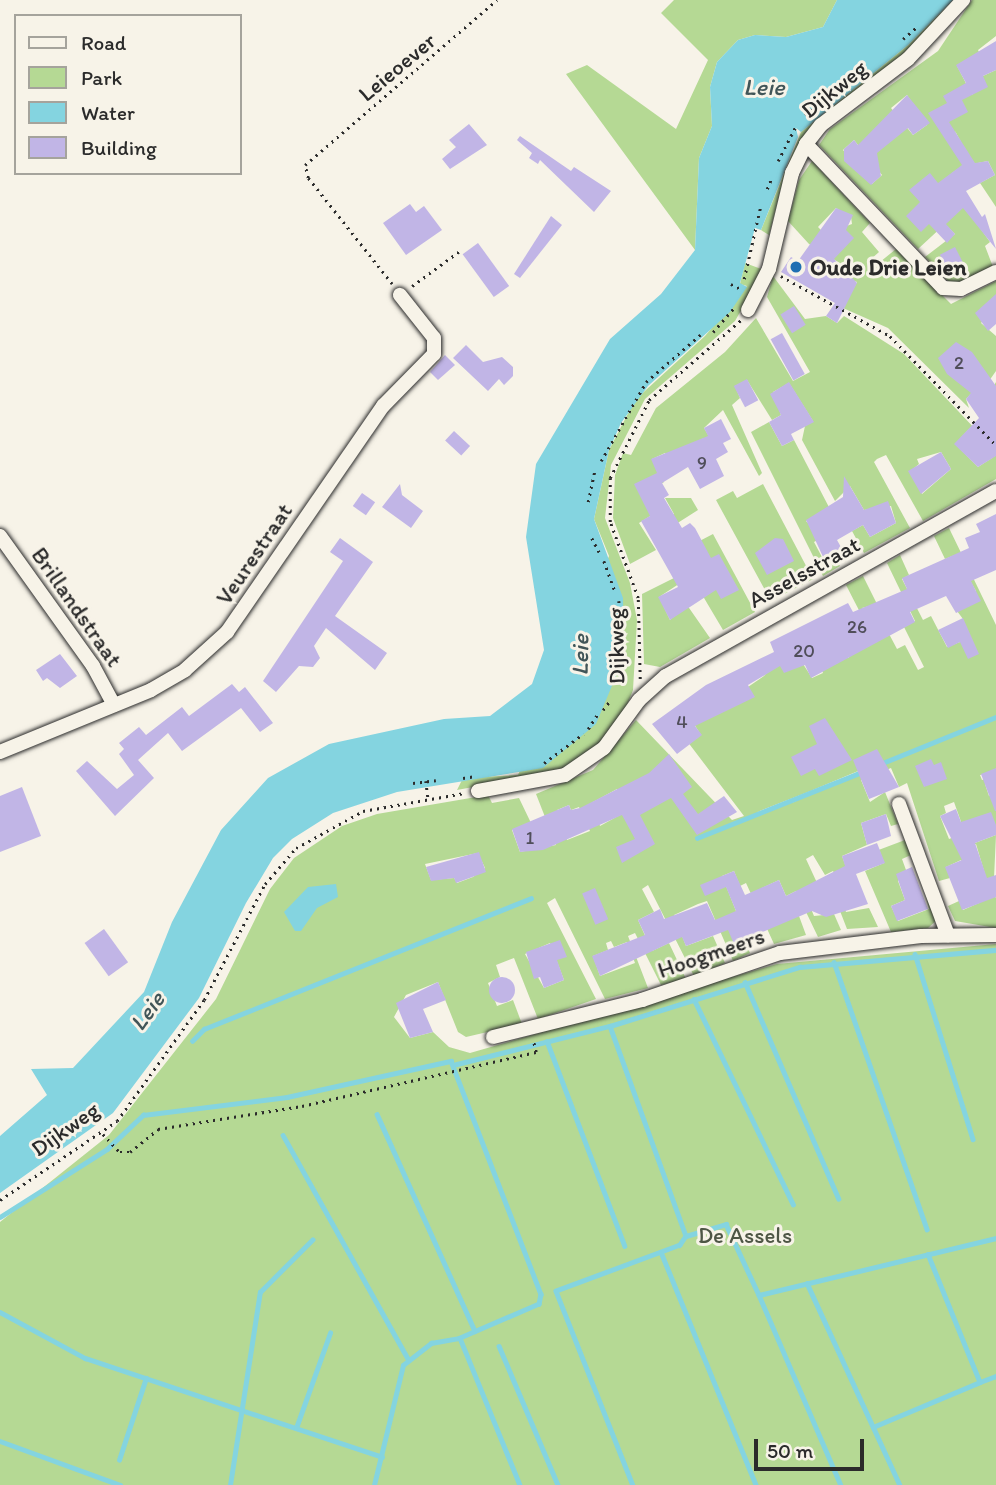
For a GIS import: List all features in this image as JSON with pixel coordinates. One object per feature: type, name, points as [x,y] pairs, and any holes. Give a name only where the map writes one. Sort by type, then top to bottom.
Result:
[{"type":"street","name":"Dijkweg","points":[[748,310],[769,269],[792,173],[806,144],[821,125],[908,60],[963,0]]},
{"type":"street","points":[[806,144],[943,288],[961,289],[996,272]]},
{"type":"street","name":"Veurestraat","points":[[0,752],[114,705],[185,670],[227,632],[364,432],[433,354],[434,338],[400,295]]},
{"type":"street","name":"Asselsstraat","points":[[639,700],[666,676],[996,491]]},
{"type":"street","name":"Brillandstraat","points":[[0,536],[93,666],[114,705]]},
{"type":"street","name":"Dijkweg","points":[[478,792],[565,775],[604,748],[639,700]]},
{"type":"street","points":[[899,804],[948,935]]},
{"type":"street","name":"Hoogmeers","points":[[493,1037],[642,1000],[780,953],[948,935],[996,934]]},
{"type":"path","name":"Leieoever","points":[[400,295],[308,178],[305,165],[497,0]]},
{"type":"path","points":[[805,115],[816,105]]},
{"type":"path","points":[[778,162],[795,127]]},
{"type":"path","points":[[767,189],[772,177]]},
{"type":"path","points":[[744,279],[761,204]]},
{"type":"path","points":[[400,295],[461,250]]},
{"type":"path","points":[[769,269],[890,336],[996,445]]},
{"type":"path","points":[[713,332],[725,323],[744,290],[731,284]]},
{"type":"path","name":"Dijkweg","points":[[639,700],[641,618],[610,522],[610,478],[649,400],[726,337],[748,310]]},
{"type":"path","points":[[601,461],[646,382],[700,335]]},
{"type":"path","points":[[588,502],[595,470]]},
{"type":"path","points":[[593,537],[599,552]]},
{"type":"path","points":[[604,561],[615,592]]},
{"type":"path","points":[[620,601],[623,639]]},
{"type":"path","points":[[603,710],[609,702]]},
{"type":"path","points":[[589,729],[597,715]]},
{"type":"path","points":[[544,763],[583,734]]},
{"type":"path","points":[[463,778],[476,776]]},
{"type":"path","points":[[413,783],[436,780]]},
{"type":"path","points":[[426,781],[428,798]]},
{"type":"path","name":"Dijkweg","points":[[0,1200],[102,1132],[124,1112],[204,1000],[265,884],[296,848],[340,819],[428,798],[478,792]]},
{"type":"path","points":[[102,1132],[120,1152],[130,1152],[158,1129],[302,1106],[536,1052]]},
{"type":"green space","points":[[674,0],[837,0],[823,27],[786,37],[755,35],[738,40],[717,62],[710,87],[712,126],[699,158],[695,250],[566,74],[587,65],[676,129],[708,60],[661,13]]},
{"type":"green space","points":[[953,0],[958,0],[925,37],[826,115],[784,177],[769,235],[761,230],[801,132],[908,45]]},
{"type":"green space","points":[[972,0],[996,0],[996,36],[978,50],[981,56],[957,66],[972,95],[983,76],[996,70],[996,207],[980,183],[995,175],[988,161],[973,164],[955,131],[969,175],[956,170],[945,179],[990,242],[985,246],[993,267],[964,283],[949,282],[925,257],[955,234],[945,224],[918,249],[819,145],[830,129],[938,51]],"holes":[[[907,95],[927,125],[913,135],[891,108]],[[854,140],[882,175],[872,184],[843,150]]]},
{"type":"green space","points":[[812,161],[870,223],[862,232],[879,252],[870,260],[875,266],[896,249],[951,304],[996,281],[996,304],[981,323],[996,336],[996,371],[984,388],[991,391],[996,382],[996,400],[976,388],[966,399],[969,408],[888,328],[843,308],[857,282],[832,273],[838,262],[809,244],[788,221],[799,180]],"holes":[[[836,208],[851,217],[852,224],[825,234],[818,227]]]},
{"type":"green space","points":[[745,263],[764,270],[735,321],[645,399],[611,465],[605,518],[630,583],[637,620],[633,690],[624,713],[588,757],[563,770],[457,790],[463,778],[518,775],[609,556],[594,519],[609,450],[635,400],[705,336],[747,286],[740,284]]},
{"type":"green space","points":[[773,276],[805,319],[826,316],[837,323],[844,316],[904,354],[996,451],[996,479],[923,521],[886,455],[877,459],[874,462],[910,528],[864,553],[852,531],[863,525],[870,537],[896,523],[891,506],[864,510],[850,486],[835,501],[802,440],[805,426],[813,421],[789,383],[773,392],[781,415],[772,420],[747,380],[735,386],[740,398],[732,405],[762,473],[759,476],[723,410],[704,428],[711,440],[704,438],[684,449],[690,462],[683,466],[678,457],[671,462],[665,453],[652,459],[664,482],[650,492],[665,520],[674,514],[665,498],[691,498],[698,510],[676,524],[688,547],[713,534],[755,612],[723,630],[691,576],[659,597],[670,620],[687,605],[710,638],[660,667],[644,664],[642,594],[690,570],[655,513],[639,523],[656,550],[630,564],[613,518],[615,475],[623,453],[631,455],[656,408],[725,352],[756,318],[793,381],[810,372],[767,297]],"holes":[[[971,427],[992,458],[978,467],[955,444]],[[941,452],[951,469],[922,494],[913,469],[919,464],[917,459]]]},
{"type":"green space","points":[[769,422],[782,446],[794,440],[831,511],[806,521],[821,538],[814,542],[823,559],[833,554],[840,566],[823,576],[751,432]]},
{"type":"green space","points":[[763,484],[813,579],[771,601],[716,500],[733,491],[737,498]]},
{"type":"green space","name":"De Assels","points":[[949,528],[996,625],[996,773],[980,775],[982,780],[996,775],[985,784],[989,796],[996,794],[996,825],[959,849],[996,835],[994,878],[987,881],[976,844],[967,847],[996,898],[996,928],[955,921],[948,906],[959,901],[963,910],[979,903],[961,860],[946,867],[950,878],[939,881],[907,783],[899,787],[891,768],[861,780],[870,802],[885,792],[898,824],[891,826],[886,814],[861,823],[867,845],[842,856],[849,875],[834,881],[846,912],[869,908],[878,927],[847,929],[828,880],[836,876],[833,871],[825,875],[813,855],[806,859],[818,885],[806,897],[814,916],[834,914],[841,930],[818,937],[796,891],[786,896],[779,880],[762,888],[799,916],[806,935],[774,944],[746,883],[740,886],[734,871],[722,876],[736,911],[734,944],[744,940],[750,953],[733,961],[707,901],[698,904],[674,915],[686,946],[713,936],[725,963],[694,976],[648,885],[642,889],[654,912],[638,920],[652,951],[669,943],[686,979],[661,985],[635,933],[628,936],[648,988],[605,999],[555,898],[547,903],[596,999],[538,1019],[514,958],[496,965],[500,977],[488,983],[497,1006],[513,1000],[522,1024],[466,1037],[458,1032],[438,982],[406,995],[394,1017],[410,1038],[433,1032],[449,1047],[470,1053],[777,964],[996,944],[996,1485],[0,1485],[0,1222],[109,1135],[216,999],[270,889],[294,858],[342,826],[377,814],[488,795],[492,803],[519,798],[531,823],[512,830],[520,852],[556,845],[536,794],[593,770],[636,720],[732,820],[744,816],[684,737],[701,735],[694,724],[764,676],[791,645],[812,678],[823,673],[817,658],[849,658],[841,638],[864,620],[846,585],[863,576],[877,604],[862,608],[870,627],[888,632],[897,649],[905,645],[918,670],[924,667],[904,627],[915,621],[887,563],[900,555],[909,575],[902,579],[923,620],[931,616],[947,647],[960,642],[963,619],[951,603],[976,591],[955,555],[945,559],[934,536]],"holes":[[[870,766],[794,802],[757,812]],[[617,789],[629,810],[600,826],[593,802]],[[954,802],[965,833],[949,839],[940,816],[946,813],[944,806]],[[569,805],[571,810],[579,807],[590,831],[567,840],[557,810]],[[478,853],[485,868],[473,877],[457,883],[454,878],[431,880],[425,864]],[[611,941],[614,947],[627,942],[635,963],[600,976],[593,956],[608,950],[606,943]],[[550,943],[564,980],[544,988],[525,954]]]},
{"type":"green space","points":[[905,840],[911,855],[902,859],[906,870],[898,881],[905,900],[891,906],[898,921],[929,909],[920,873],[938,919],[928,928],[891,932],[865,871],[884,863],[880,852],[860,857]]},
{"type":"water","name":"Leie","points":[[837,0],[953,0],[908,45],[801,132],[796,128],[798,137],[761,230],[755,228],[740,283],[747,287],[730,312],[648,386],[621,423],[609,450],[594,519],[623,598],[624,657],[596,724],[543,768],[397,792],[333,813],[292,839],[273,858],[246,903],[199,998],[113,1113],[0,1193],[0,1136],[47,1095],[31,1069],[73,1068],[144,992],[172,922],[221,830],[268,778],[329,744],[444,719],[490,716],[532,684],[544,650],[526,537],[536,464],[610,339],[661,294],[695,250],[699,158],[712,126],[710,87],[717,62],[738,40],[755,35],[786,37],[823,27]]},
{"type":"water","points":[[336,884],[338,897],[317,908],[301,931],[295,931],[284,912],[308,887]]},
{"type":"building","points":[[996,41],[996,70],[983,76],[988,87],[962,100],[968,112],[949,122],[975,163],[988,161],[995,175],[966,191],[982,217],[985,214],[996,249],[963,208],[946,224],[955,234],[947,243],[929,224],[921,232],[906,216],[920,202],[909,190],[930,173],[938,183],[962,165],[928,113],[947,103],[943,96],[966,83],[956,65]]},
{"type":"building","points":[[907,95],[930,123],[913,135],[908,128],[877,153],[881,176],[871,185],[844,161],[844,149],[854,140],[858,145]]},
{"type":"building","points":[[469,124],[487,145],[450,169],[442,159],[456,147],[449,140]]},
{"type":"building","points":[[520,136],[571,171],[574,167],[611,191],[594,212],[540,160],[538,164],[529,158],[532,153],[517,140]]},
{"type":"building","points":[[410,204],[416,212],[424,206],[442,230],[406,255],[383,223]]},
{"type":"building","points":[[836,208],[853,215],[846,230],[854,238],[834,259],[857,283],[837,323],[826,316],[835,303],[781,272],[791,257],[798,261]]},
{"type":"building","points":[[551,216],[562,225],[520,278],[514,274]]},
{"type":"building","points":[[478,243],[509,286],[494,297],[463,254]]},
{"type":"building","points":[[955,247],[965,267],[950,274],[940,255]]},
{"type":"building","points":[[996,294],[996,324],[988,331],[975,313]]},
{"type":"building","points":[[794,306],[806,325],[792,333],[780,314]]},
{"type":"building","points":[[782,333],[805,374],[793,380],[771,339]]},
{"type":"building","points":[[956,342],[972,352],[996,386],[996,456],[978,467],[954,444],[979,418],[966,399],[971,393],[947,374],[938,358]]},
{"type":"building","points":[[466,345],[483,362],[502,357],[513,367],[513,376],[504,385],[499,379],[488,391],[453,358]]},
{"type":"building","points":[[445,355],[455,365],[438,380],[430,372]]},
{"type":"building","points":[[747,379],[758,400],[745,407],[734,386]]},
{"type":"building","points":[[789,382],[814,422],[791,434],[794,440],[782,446],[769,422],[781,415],[770,394]]},
{"type":"building","points":[[721,419],[731,439],[723,443],[728,452],[716,459],[724,476],[700,489],[688,467],[662,483],[669,495],[664,498],[682,528],[690,523],[711,558],[719,554],[739,590],[721,599],[716,590],[670,620],[658,597],[678,587],[641,521],[650,516],[634,484],[657,473],[651,459],[708,436],[704,428]]},
{"type":"building","points":[[454,431],[470,446],[461,456],[445,441]]},
{"type":"building","points":[[941,452],[951,469],[921,494],[908,471]]},
{"type":"building","points":[[844,476],[864,510],[888,501],[896,523],[870,537],[863,525],[837,540],[842,549],[824,559],[806,520],[843,497]]},
{"type":"building","points":[[400,484],[402,495],[423,511],[411,528],[382,507]]},
{"type":"building","points":[[362,493],[375,502],[366,515],[353,506]]},
{"type":"building","points":[[996,514],[996,570],[971,581],[981,601],[956,613],[946,596],[910,612],[915,622],[811,678],[805,665],[784,673],[780,666],[748,685],[755,697],[695,726],[702,735],[677,754],[652,724],[706,685],[774,652],[770,642],[848,603],[853,612],[907,589],[902,578],[969,548],[965,538],[980,532],[976,524]]},
{"type":"building","points":[[340,538],[373,562],[335,616],[387,653],[375,670],[326,628],[314,646],[320,658],[313,667],[299,666],[276,692],[263,681],[343,561],[330,552]]},
{"type":"building","points":[[775,538],[783,539],[794,561],[767,575],[755,553]]},
{"type":"building","points":[[963,618],[979,654],[968,659],[960,642],[948,648],[938,630]]},
{"type":"building","points":[[60,654],[77,676],[60,688],[47,678],[43,681],[36,670]]},
{"type":"building","points":[[232,684],[239,692],[245,687],[273,723],[260,732],[241,708],[182,751],[168,733],[138,760],[154,778],[115,816],[76,771],[87,761],[117,789],[134,775],[119,754],[124,749],[119,743],[139,727],[146,735],[182,707],[189,716]]},
{"type":"building","points":[[825,718],[852,760],[819,776],[815,769],[801,776],[791,757],[817,744],[809,726]]},
{"type":"building","points":[[877,749],[899,787],[869,799],[853,760]]},
{"type":"building","points":[[669,754],[692,787],[683,794],[698,814],[724,796],[737,812],[697,835],[671,798],[640,815],[655,844],[622,863],[616,847],[635,839],[622,815],[543,850],[520,852],[512,829],[569,805],[571,810],[580,808],[649,773]]},
{"type":"building","points":[[931,759],[934,765],[941,762],[947,779],[924,787],[915,766]]},
{"type":"building","points":[[996,768],[996,811],[995,811],[981,774]]},
{"type":"building","points":[[22,787],[41,836],[0,852],[0,796]]},
{"type":"building","points":[[956,809],[961,822],[991,812],[996,825],[996,835],[975,843],[987,878],[996,875],[996,897],[962,910],[945,867],[962,860],[940,816]]},
{"type":"building","points":[[886,814],[891,836],[867,845],[861,823]]},
{"type":"building","points":[[877,843],[885,863],[856,874],[868,904],[826,917],[812,911],[734,944],[728,930],[686,946],[682,937],[600,976],[592,956],[645,935],[638,920],[660,909],[664,919],[707,903],[715,920],[736,911],[726,887],[705,896],[700,885],[734,871],[745,895],[779,880],[786,896],[845,866],[842,856]]},
{"type":"building","points":[[479,852],[486,872],[456,883],[454,878],[431,881],[426,867]]},
{"type":"building","points":[[912,867],[928,909],[897,921],[891,906],[905,900],[896,874]]},
{"type":"building","points":[[595,888],[608,919],[595,925],[582,893]]},
{"type":"building","points":[[104,929],[128,962],[109,976],[85,943]]},
{"type":"building","points":[[560,940],[567,957],[557,960],[564,980],[544,988],[540,977],[534,979],[526,952]]},
{"type":"building","points":[[502,977],[511,981],[515,990],[511,999],[502,1003],[493,999],[489,990],[493,981]]},
{"type":"building","points":[[438,982],[446,1000],[423,1009],[433,1032],[410,1038],[396,1003]]},
{"type":"waterway","points":[[880,764],[996,717]]},
{"type":"waterway","points":[[697,838],[862,772]]},
{"type":"waterway","points":[[192,1041],[204,1029],[531,898]]},
{"type":"waterway","points":[[453,1065],[610,1026],[800,967],[996,950]]},
{"type":"waterway","points":[[915,954],[973,1139]]},
{"type":"waterway","points":[[834,962],[927,1229]]},
{"type":"waterway","points":[[745,982],[839,1199]]},
{"type":"waterway","points":[[694,999],[793,1204]]},
{"type":"waterway","points":[[610,1026],[686,1236],[680,1245],[556,1291],[633,1485]]},
{"type":"waterway","points":[[547,1041],[625,1246]]},
{"type":"waterway","points":[[0,1217],[107,1149],[143,1115],[287,1097],[451,1061],[541,1294],[539,1304],[460,1338],[520,1485]]},
{"type":"waterway","points":[[377,1114],[475,1331]]},
{"type":"waterway","points":[[283,1135],[409,1360]]},
{"type":"waterway","points":[[686,1236],[726,1224],[759,1295],[996,1238]]},
{"type":"waterway","points":[[230,1485],[260,1292],[312,1240]]},
{"type":"waterway","points":[[661,1252],[756,1485]]},
{"type":"waterway","points":[[928,1254],[980,1382],[996,1376]]},
{"type":"waterway","points":[[807,1283],[900,1485]]},
{"type":"waterway","points":[[759,1295],[841,1485]]},
{"type":"waterway","points":[[0,1312],[85,1358],[382,1457]]},
{"type":"waterway","points":[[296,1428],[330,1333]]},
{"type":"waterway","points":[[374,1485],[403,1365],[431,1343],[460,1338]]},
{"type":"waterway","points":[[499,1346],[558,1485]]},
{"type":"waterway","points":[[119,1460],[146,1378]]},
{"type":"waterway","points":[[873,1427],[980,1382]]},
{"type":"waterway","points":[[0,1441],[120,1485]]},
{"type":"place","name":"Oude Drie Leien","points":[[796,267]]}]
